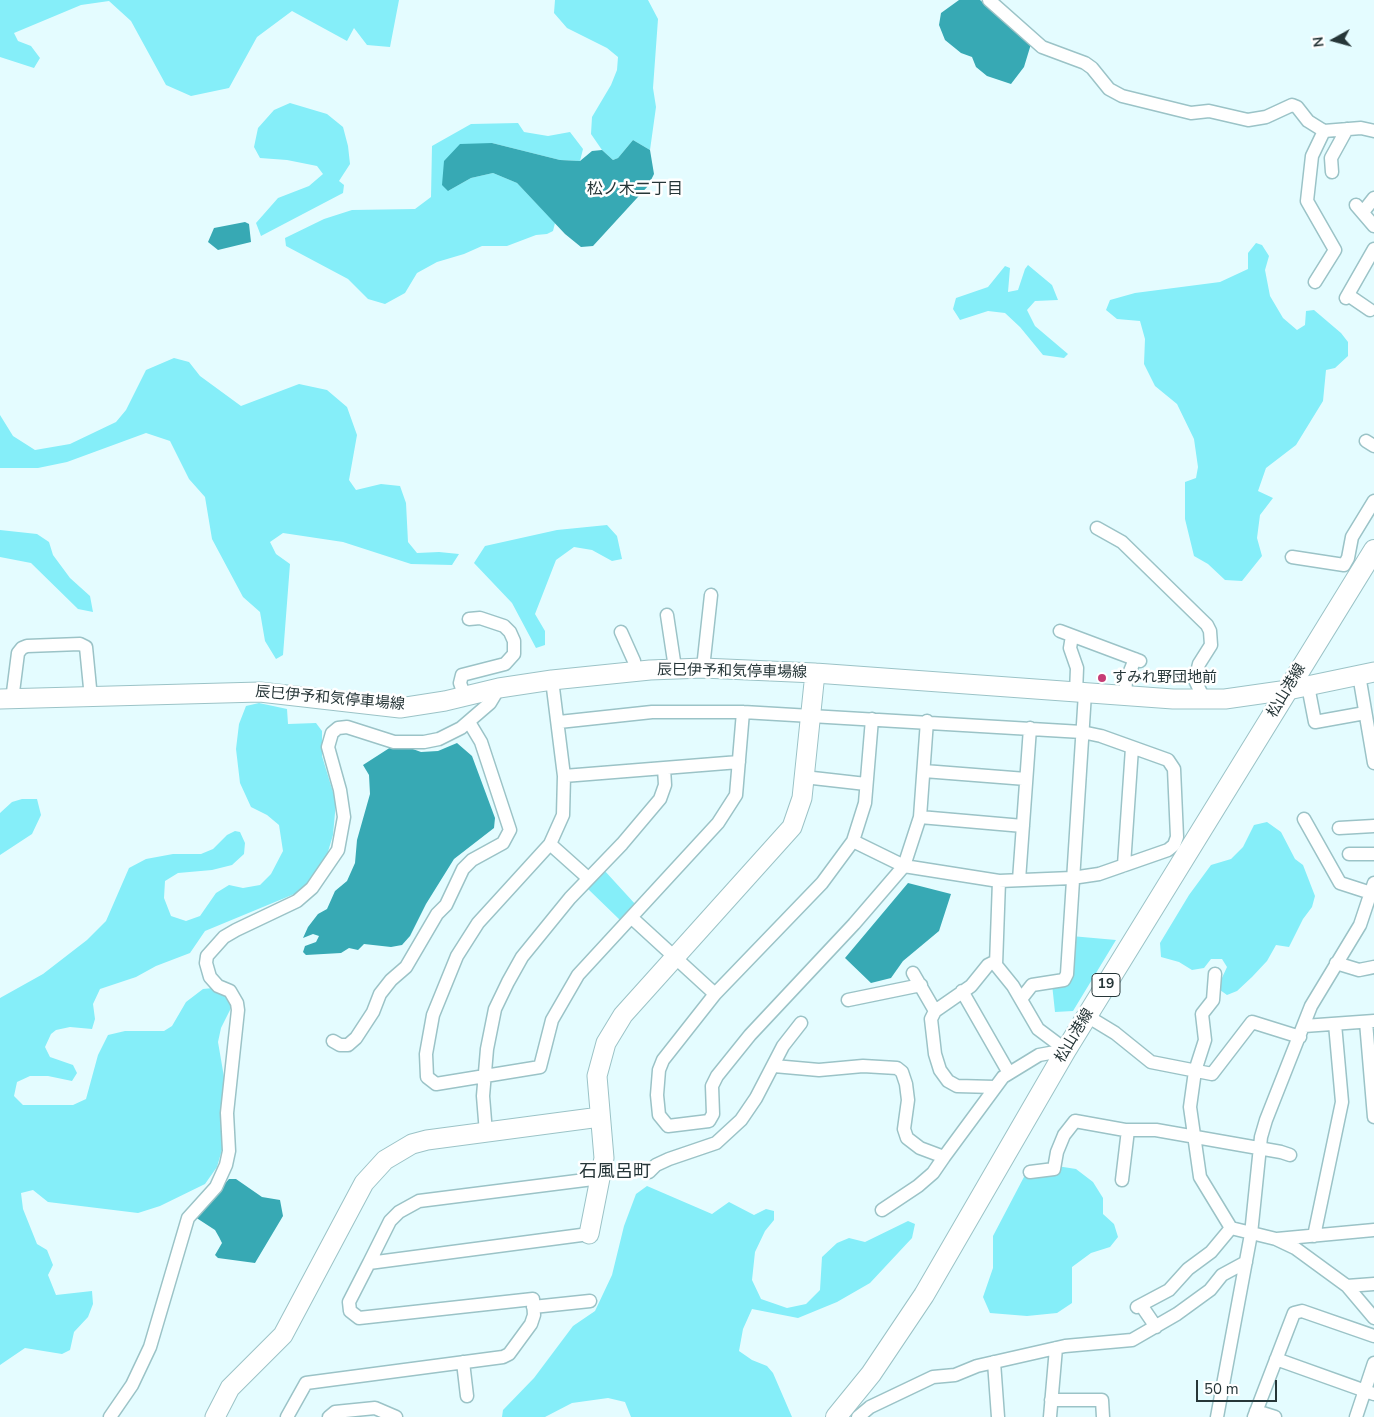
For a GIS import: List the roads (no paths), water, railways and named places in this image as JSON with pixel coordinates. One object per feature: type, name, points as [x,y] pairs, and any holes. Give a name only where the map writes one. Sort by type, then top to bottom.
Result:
[{"type":"main road","name":"松山港線","points":[[836,1417],[895,1341],[924,1295],[1066,1050],[1374,551]]},
{"type":"main road","name":"辰巳伊予和気停車場線","points":[[6,700],[260,692],[400,708],[464,697],[500,688],[552,680],[675,668],[815,673],[1080,693],[1204,699],[1245,697],[1366,673]]},
{"type":"main road","points":[[589,1234],[604,1158],[598,1076],[606,1043],[623,1014],[786,835],[797,816],[802,798],[815,673]]},
{"type":"main road","points":[[216,1417],[230,1388],[283,1335],[364,1184],[373,1171],[385,1160],[412,1144],[427,1140],[600,1117]]},
{"type":"street","points":[[989,0],[1042,47],[1085,63],[1092,68],[1109,89],[1122,96],[1191,113],[1209,111],[1248,120],[1266,117],[1292,105],[1297,107],[1308,122],[1324,131],[1347,128],[1368,128],[1374,131]]},
{"type":"street","points":[[1332,172],[1331,158],[1347,128]]},
{"type":"street","points":[[1315,282],[1335,250],[1307,201],[1312,156],[1324,131]]},
{"type":"street","points":[[1374,198],[1359,209],[1374,226]]},
{"type":"street","points":[[1370,310],[1347,296],[1374,249]]},
{"type":"street","points":[[1292,557],[1344,565],[1348,558],[1352,537],[1374,501]]},
{"type":"street","points":[[1097,528],[1122,542],[1207,625],[1210,631],[1211,645],[1199,664],[1195,680],[1204,699]]},
{"type":"street","points":[[1352,537],[1374,551]]},
{"type":"street","points":[[703,668],[711,595]]},
{"type":"street","points":[[667,615],[675,668]]},
{"type":"street","points":[[464,697],[460,683],[462,675],[505,664],[514,654],[514,642],[510,632],[504,626],[480,618],[470,619]]},
{"type":"street","points":[[1060,631],[1138,660],[1126,681],[1125,696]]},
{"type":"street","points":[[621,632],[634,661],[636,672]]},
{"type":"street","points":[[1021,999],[1032,985],[1064,980],[1067,974],[1082,732],[1077,668],[1070,648],[1072,636]]},
{"type":"street","points":[[6,700],[18,653],[22,648],[27,646],[80,644],[86,647],[91,698]]},
{"type":"street","points":[[1366,673],[1365,713],[1374,763]]},
{"type":"street","points":[[552,680],[559,722],[564,776],[563,815],[550,844],[478,923],[457,956],[433,1014],[426,1054],[427,1077],[436,1084],[540,1067],[552,1020],[578,975],[718,823],[736,795],[743,712]]},
{"type":"street","points":[[1308,686],[1315,722],[1365,713]]},
{"type":"street","points":[[110,1417],[132,1385],[150,1347],[188,1218],[216,1187],[226,1164],[229,1151],[227,1113],[238,1010],[237,1003],[230,992],[218,986],[210,977],[206,963],[207,956],[224,937],[297,901],[312,888],[338,850],[344,817],[340,790],[328,747],[332,733],[338,728],[347,728],[394,742],[424,742],[439,739],[468,722],[490,703],[500,688]]},
{"type":"street","points":[[559,722],[652,712],[743,712],[1030,728],[1082,732],[1101,736],[1168,760],[1174,769],[1177,837],[1168,850],[1099,874],[1072,878],[999,880],[904,866],[853,841]]},
{"type":"street","points":[[872,719],[865,803],[853,841],[822,883],[715,994],[671,1048],[659,1070],[657,1095],[659,1115],[668,1126],[709,1121],[713,1114],[712,1086],[717,1076],[750,1035],[854,924],[904,866],[920,817],[927,721]]},
{"type":"street","points":[[333,1041],[340,1045],[348,1045],[356,1038],[373,1012],[380,994],[391,980],[406,967],[437,914],[446,905],[463,869],[472,860],[503,843],[508,837],[510,830],[508,818],[481,742],[468,722]]},
{"type":"street","points":[[1019,880],[1030,728]]},
{"type":"street","points":[[1124,865],[1132,748]]},
{"type":"street","points":[[564,776],[739,762]]},
{"type":"street","points":[[486,1133],[484,1077],[486,1049],[495,1009],[508,982],[522,957],[588,878],[622,844],[660,799],[665,785],[664,768]]},
{"type":"street","points":[[924,771],[1026,779]]},
{"type":"street","points":[[804,777],[866,784]]},
{"type":"street","points":[[920,817],[1023,826]]},
{"type":"street","points":[[1217,1417],[1251,1234],[1260,1149],[1266,1120],[1318,992],[1360,926],[1372,895],[1340,883],[1304,819]]},
{"type":"street","points":[[1339,828],[1374,826]]},
{"type":"street","points":[[550,844],[588,878]]},
{"type":"street","points":[[1349,854],[1374,854]]},
{"type":"street","points":[[999,880],[999,936],[996,961],[999,971],[1021,999],[1038,1029],[1066,1050]]},
{"type":"street","points":[[632,918],[715,994]]},
{"type":"street","points":[[995,1087],[957,1086],[948,1081],[940,1070],[935,1054],[931,1019],[935,1010],[977,980],[988,965],[996,961]]},
{"type":"street","points":[[1336,963],[1359,970],[1374,967]]},
{"type":"street","points":[[914,973],[935,1010]]},
{"type":"street","points":[[1215,974],[1213,1000],[1202,1014],[1205,1040],[1196,1071],[1190,1107],[1200,1177],[1231,1228],[1276,1239],[1295,1248],[1347,1286],[1374,1318]]},
{"type":"street","points":[[848,1000],[861,992],[921,985]]},
{"type":"street","points":[[962,991],[1010,1073]]},
{"type":"street","points":[[1087,1016],[1115,1033],[1151,1062],[1212,1074],[1252,1022],[1302,1032],[1335,1024],[1370,1021],[1374,1117]]},
{"type":"street","points":[[649,1172],[656,1165],[669,1159],[716,1143],[741,1120],[784,1046],[801,1024]]},
{"type":"street","points":[[1314,1236],[1342,1102],[1335,1024]]},
{"type":"street","points":[[882,1210],[926,1179],[995,1087],[1010,1073],[1039,1055],[1066,1050]]},
{"type":"street","points":[[774,1066],[819,1070],[863,1066],[897,1068],[902,1072],[906,1084],[908,1100],[904,1129],[908,1138],[920,1148],[944,1157]]},
{"type":"street","points":[[1030,1172],[1054,1169],[1057,1152],[1064,1135],[1075,1121],[1128,1130],[1156,1130],[1290,1156]]},
{"type":"street","points":[[1122,1180],[1128,1130]]},
{"type":"street","points":[[286,1417],[306,1384],[503,1357],[509,1354],[531,1324],[534,1315],[533,1299],[359,1318],[350,1311],[349,1299],[390,1221],[399,1212],[419,1201],[601,1178]]},
{"type":"street","points":[[1156,1327],[1139,1306],[1170,1290],[1188,1269],[1211,1252],[1231,1228]]},
{"type":"street","points":[[1276,1239],[1374,1230]]},
{"type":"street","points":[[369,1263],[589,1234]]},
{"type":"street","points":[[858,1417],[866,1409],[933,1377],[955,1375],[969,1368],[1056,1348],[1128,1342],[1156,1327],[1202,1297],[1229,1270],[1246,1262]]},
{"type":"street","points":[[1347,1286],[1374,1284]]},
{"type":"street","points":[[534,1307],[590,1301]]},
{"type":"street","points":[[1276,1417],[1255,1414],[1294,1314],[1302,1311],[1374,1336]]},
{"type":"street","points":[[1050,1417],[1056,1348]]},
{"type":"street","points":[[1276,1360],[1369,1392]]},
{"type":"street","points":[[463,1362],[467,1396]]},
{"type":"street","points":[[994,1362],[998,1417]]},
{"type":"street","points":[[1356,1417],[1369,1392],[1374,1363]]},
{"type":"street","points":[[1052,1400],[1102,1400],[1102,1417]]},
{"type":"street","points":[[329,1417],[336,1412],[375,1408],[394,1417]]},
{"type":"place","name":"すみれ野団地前","points":[[1102,678]]},
{"type":"district","name":"松ノ木二丁目","points":[[635,190]]},
{"type":"district","name":"石風呂町","points":[[615,1173]]}]
